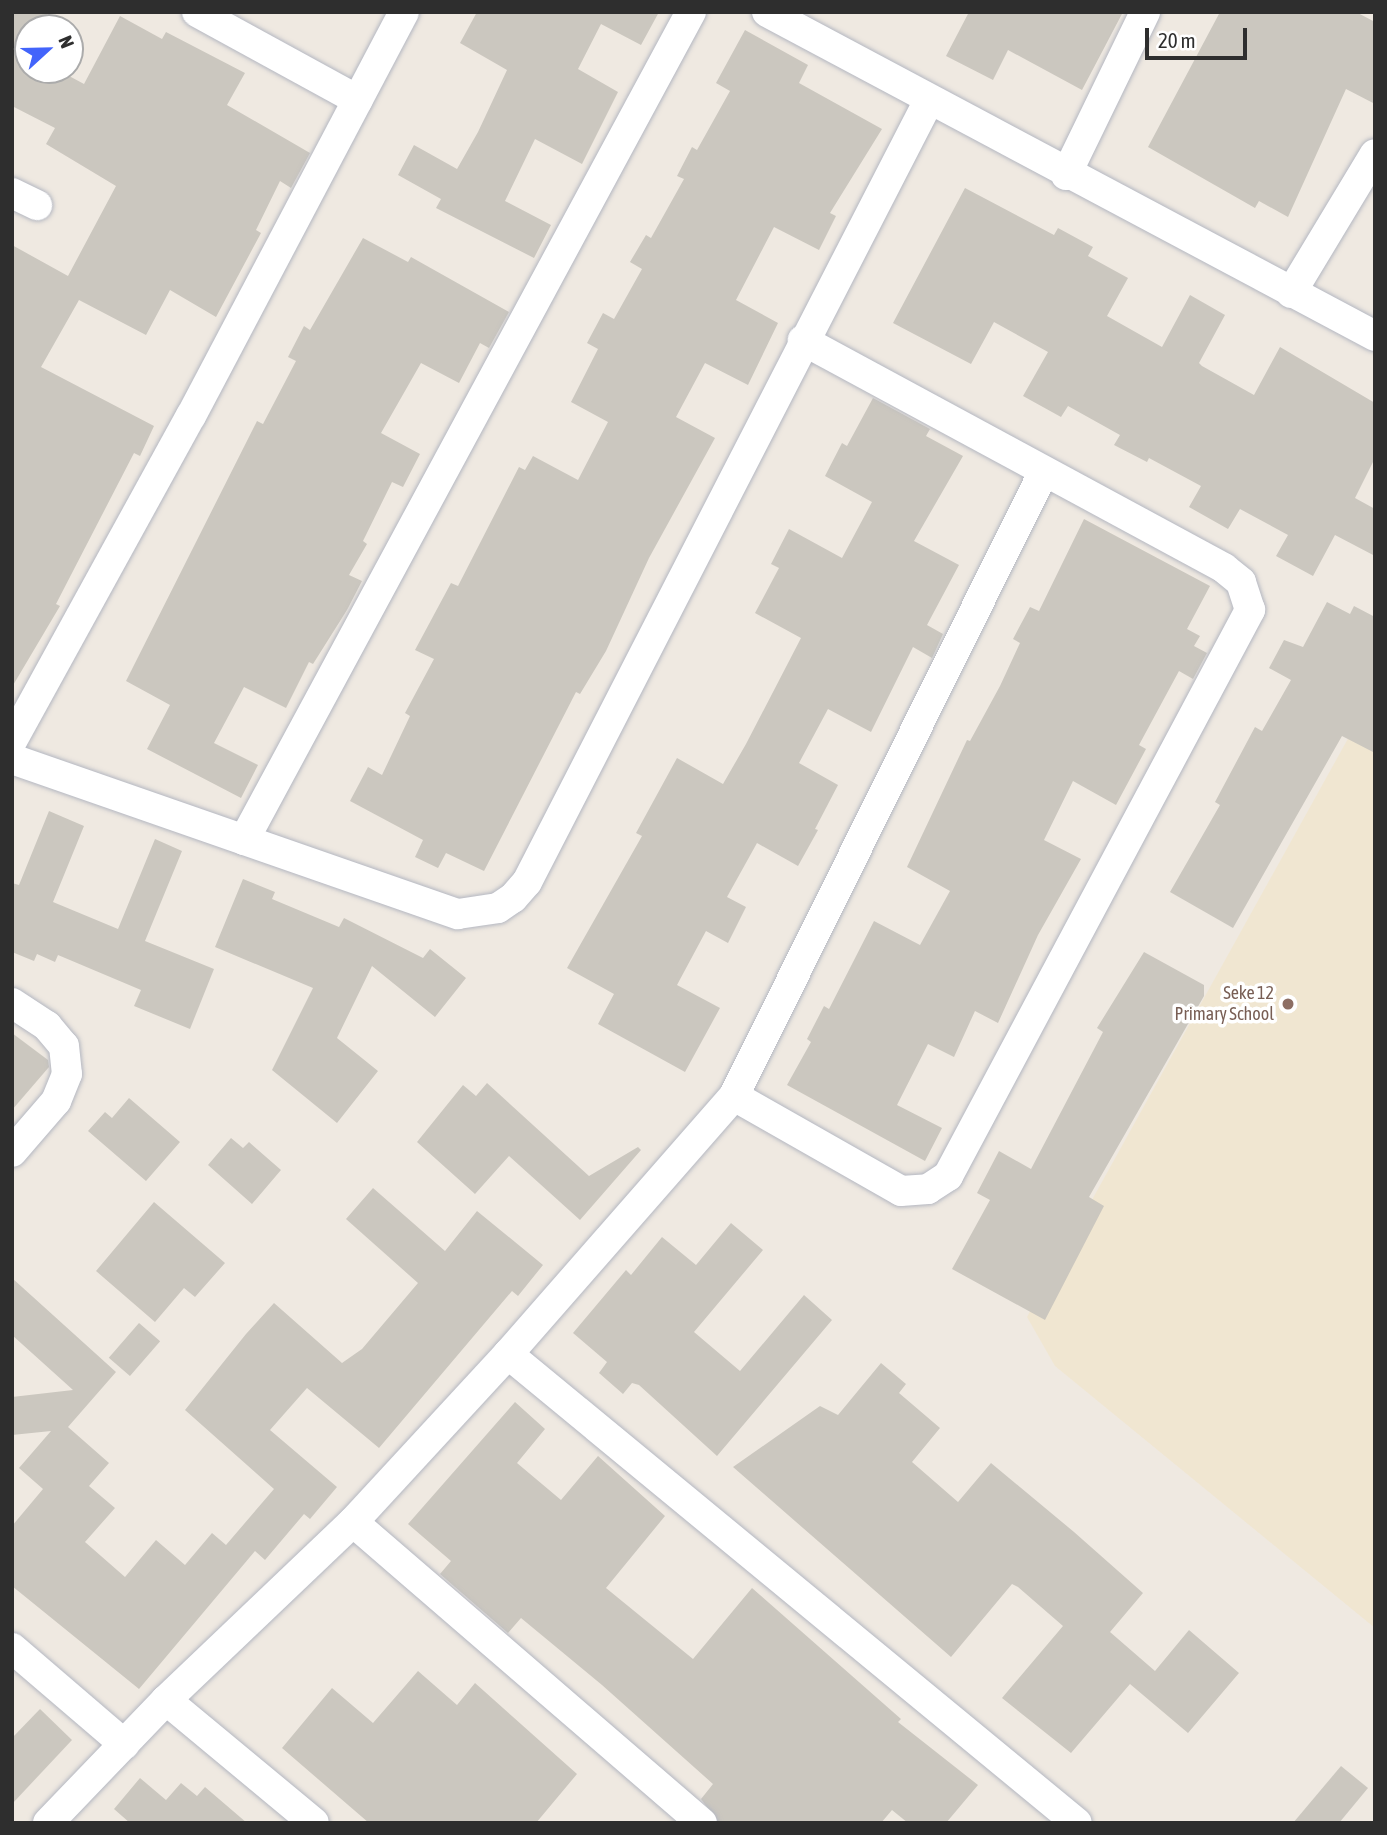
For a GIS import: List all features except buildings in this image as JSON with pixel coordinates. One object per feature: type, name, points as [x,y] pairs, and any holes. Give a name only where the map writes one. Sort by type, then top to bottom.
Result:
[{"type":"street","points":[[197,12],[358,100]]},
{"type":"street","points":[[12,741],[404,12]]},
{"type":"street","points":[[244,840],[691,12]]},
{"type":"street","points":[[767,12],[1066,175],[1375,336]]},
{"type":"street","points":[[1066,175],[1145,12]]},
{"type":"street","points":[[12,759],[458,914],[498,908],[513,898],[527,882],[803,340],[929,100]]},
{"type":"street","points":[[1291,293],[1375,154]]},
{"type":"street","points":[[734,1096],[901,1191],[928,1189],[947,1176],[1243,629],[1248,597],[1241,582],[1224,568],[1043,473],[803,340]]},
{"type":"street","points":[[48,1823],[166,1700],[353,1522],[508,1354],[734,1096],[1043,473]]},
{"type":"street","points":[[12,1003],[47,1026],[64,1046],[67,1074],[56,1101],[12,1152]]},
{"type":"street","points":[[508,1354],[1076,1823]]},
{"type":"street","points":[[353,1522],[702,1823]]},
{"type":"street","points":[[12,1647],[124,1744]]},
{"type":"street","points":[[166,1700],[314,1823]]},
{"type":"shaded area","name":"Seke 12 Primary School","points":[[1375,690],[1375,1628],[1055,1366],[1027,1317]]},
{"type":"place","name":"Seke 12 Primary School","points":[[1288,1004]]}]
